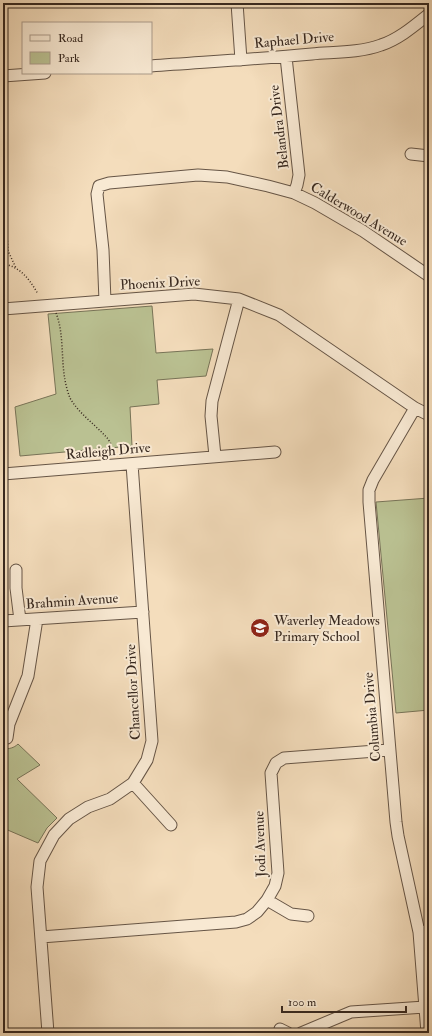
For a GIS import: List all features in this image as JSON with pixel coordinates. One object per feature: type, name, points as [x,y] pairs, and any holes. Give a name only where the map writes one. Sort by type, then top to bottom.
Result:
[{"type":"street","points":[[237,3],[241,60]]},
{"type":"street","name":"Raphael Drive","points":[[152,66],[286,57],[366,49],[382,45],[396,38],[411,29],[429,14]]},
{"type":"street","name":"Belandra Drive","points":[[286,57],[300,175],[294,193]]},
{"type":"street","points":[[3,76],[31,74]]},
{"type":"street","points":[[411,154],[429,156]]},
{"type":"street","name":"Calderwood Avenue","points":[[105,300],[104,250],[97,194],[99,186],[109,183],[198,175],[227,177],[294,193],[315,203],[363,231],[428,274]]},
{"type":"street","name":"Phoenix Drive","points":[[3,309],[194,294],[239,299],[279,315],[415,408],[429,415]]},
{"type":"street","points":[[215,456],[211,416],[212,401],[239,299]]},
{"type":"street","name":"Columbia Drive","points":[[415,408],[373,480],[368,502],[398,836],[424,932],[427,1033]]},
{"type":"street","name":"Radleigh Drive","points":[[3,474],[274,452]]},
{"type":"street","name":"Chancellor Drive","points":[[48,1033],[37,887],[40,861],[54,834],[69,819],[88,807],[110,799],[133,783],[147,760],[152,741],[132,464]]},
{"type":"street","points":[[16,570],[16,588],[20,620]]},
{"type":"street","name":"Brahmin Avenue","points":[[3,621],[143,612]]},
{"type":"street","points":[[7,738],[8,724],[28,676],[37,619]]},
{"type":"street","name":"Jodi Avenue","points":[[41,937],[236,922],[246,919],[257,912],[268,900],[275,886],[278,873],[272,773],[276,763],[284,758],[390,750]]},
{"type":"street","points":[[133,783],[171,825]]},
{"type":"street","points":[[268,900],[291,914],[308,916]]},
{"type":"street","points":[[301,1033],[352,1012],[426,1007]]},
{"type":"path","points":[[3,163],[8,251],[16,268]]},
{"type":"path","points":[[8,251],[3,263],[16,268],[25,275],[33,284],[38,294]]},
{"type":"path","points":[[52,305],[58,320],[66,386],[70,398],[80,411],[108,439],[111,444],[112,452]]},
{"type":"green space","points":[[152,306],[156,353],[213,349],[206,376],[157,380],[159,404],[130,407],[132,446],[20,456],[15,407],[56,394],[48,314]]},
{"type":"green space","points":[[429,498],[429,710],[396,713],[376,502]]},
{"type":"green space","points":[[18,744],[40,765],[17,779],[57,818],[47,828],[38,843],[3,828],[3,749],[11,748]]},
{"type":"place","name":"Waverley Meadows Primary School","points":[[260,628]]}]
